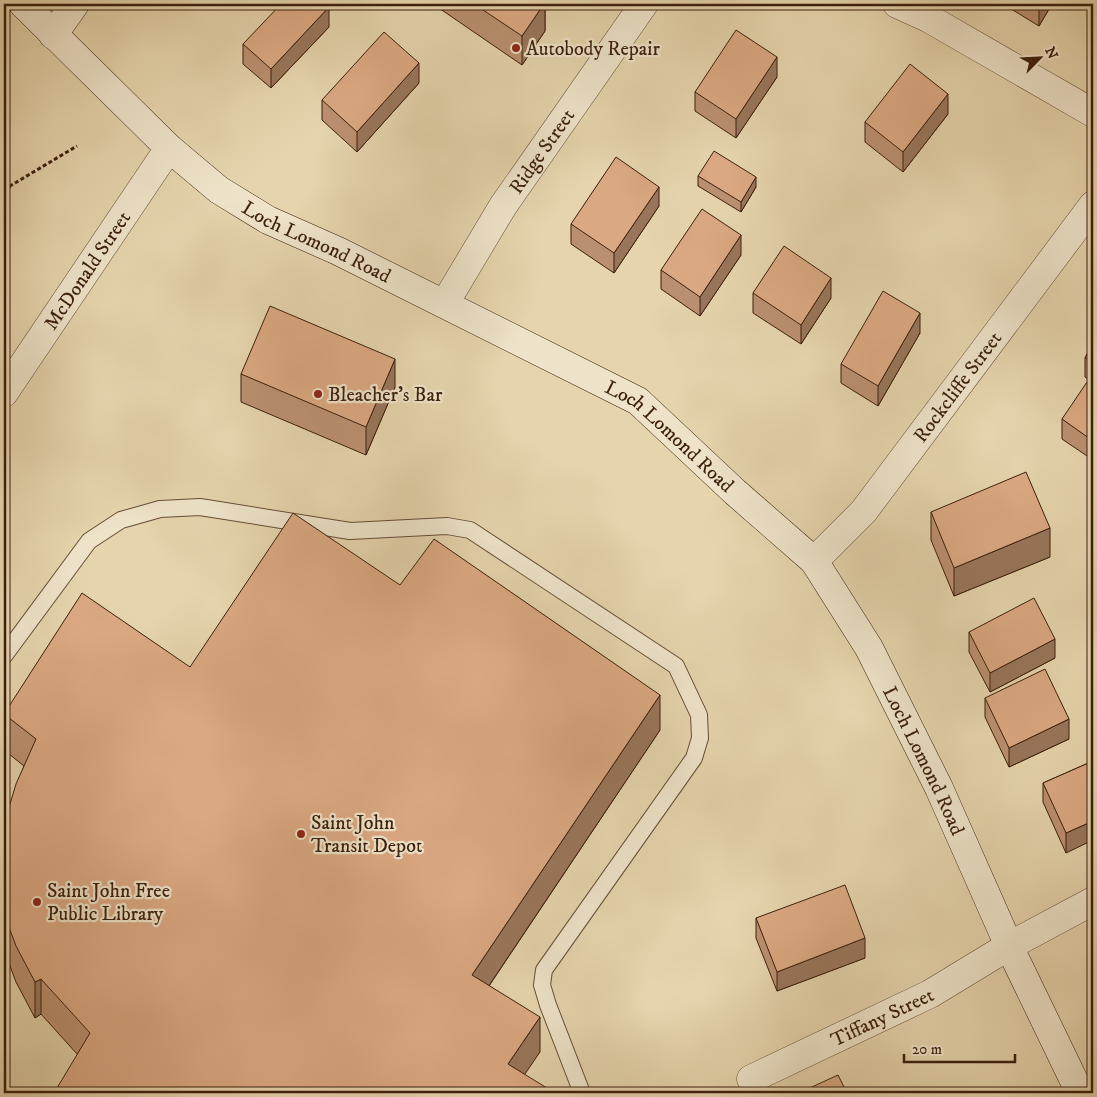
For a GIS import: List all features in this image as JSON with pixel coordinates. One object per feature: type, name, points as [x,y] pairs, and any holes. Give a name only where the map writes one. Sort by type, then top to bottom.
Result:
[{"type":"street","name":"Loch Lomond Road","points":[[23,4],[168,148],[218,190],[268,220],[338,250],[638,401],[735,492],[814,561],[869,648],[939,788],[1009,946],[1080,1093]]},
{"type":"street","points":[[53,34],[75,4]]},
{"type":"street","name":"Ridge Street","points":[[445,303],[503,206],[644,4]]},
{"type":"street","points":[[897,4],[928,18],[1093,113]]},
{"type":"street","name":"McDonald Street","points":[[6,385],[168,148]]},
{"type":"street","name":"Rockcliffe Street","points":[[814,561],[864,511],[1093,205]]},
{"type":"street","name":"Tiffany Street","points":[[750,1079],[930,994],[1009,946],[1093,901]]},
{"type":"lane","points":[[4,656],[89,541],[121,520],[160,509],[200,507],[350,531],[447,526],[470,530],[676,666],[699,714],[700,738],[694,758],[544,970],[542,985],[546,998],[582,1093]]},
{"type":"path","points":[[4,194],[10,186],[77,146]]},
{"type":"path","points":[[4,182],[10,186]]},
{"type":"building","points":[[281,4],[326,4],[329,7],[271,69],[243,44]]},
{"type":"building","points":[[474,4],[544,4],[522,36]]},
{"type":"building","points":[[736,30],[777,57],[736,119],[695,92]]},
{"type":"building","points":[[384,32],[419,63],[357,132],[322,100]]},
{"type":"building","points":[[910,64],[948,94],[903,152],[865,122]]},
{"type":"building","points":[[714,151],[756,177],[741,202],[698,176]]},
{"type":"building","points":[[616,157],[659,187],[614,253],[571,224]]},
{"type":"building","points":[[702,209],[741,235],[700,297],[661,270]]},
{"type":"building","points":[[784,246],[831,278],[801,325],[753,293]]},
{"type":"building","points":[[883,291],[920,313],[878,386],[841,364]]},
{"type":"building","points":[[270,306],[395,359],[366,427],[241,374]]},
{"type":"building","points":[[1093,343],[1093,362],[1085,358]]},
{"type":"building","points":[[1087,382],[1093,386],[1093,441],[1062,419]]},
{"type":"building","points":[[1026,472],[1050,528],[954,568],[931,512]]},
{"type":"building","name":"Saint John Transit Depot","points":[[293,513],[400,585],[434,539],[660,695],[472,975],[540,1017],[508,1064],[555,1093],[54,1093],[90,1033],[41,979],[35,982],[16,946],[7,922],[4,907],[4,813],[7,814],[16,784],[36,739],[4,714],[82,593],[190,667]]},
{"type":"building","points":[[1034,598],[1055,639],[990,673],[969,632]]},
{"type":"building","points":[[1045,669],[1069,719],[1009,748],[985,698]]},
{"type":"building","points":[[1093,761],[1093,821],[1066,833],[1043,783]]},
{"type":"building","points":[[845,885],[865,938],[777,972],[756,918]]},
{"type":"building","points":[[838,1075],[847,1093],[801,1093],[801,1092]]},
{"type":"place","name":"Autobody Repair","points":[[516,48]]},
{"type":"place","name":"Bleacher's Bar","points":[[318,394]]},
{"type":"place","name":"Saint John Transit Depot","points":[[301,834]]},
{"type":"place","name":"Saint John Free Public Library","points":[[37,902]]}]
